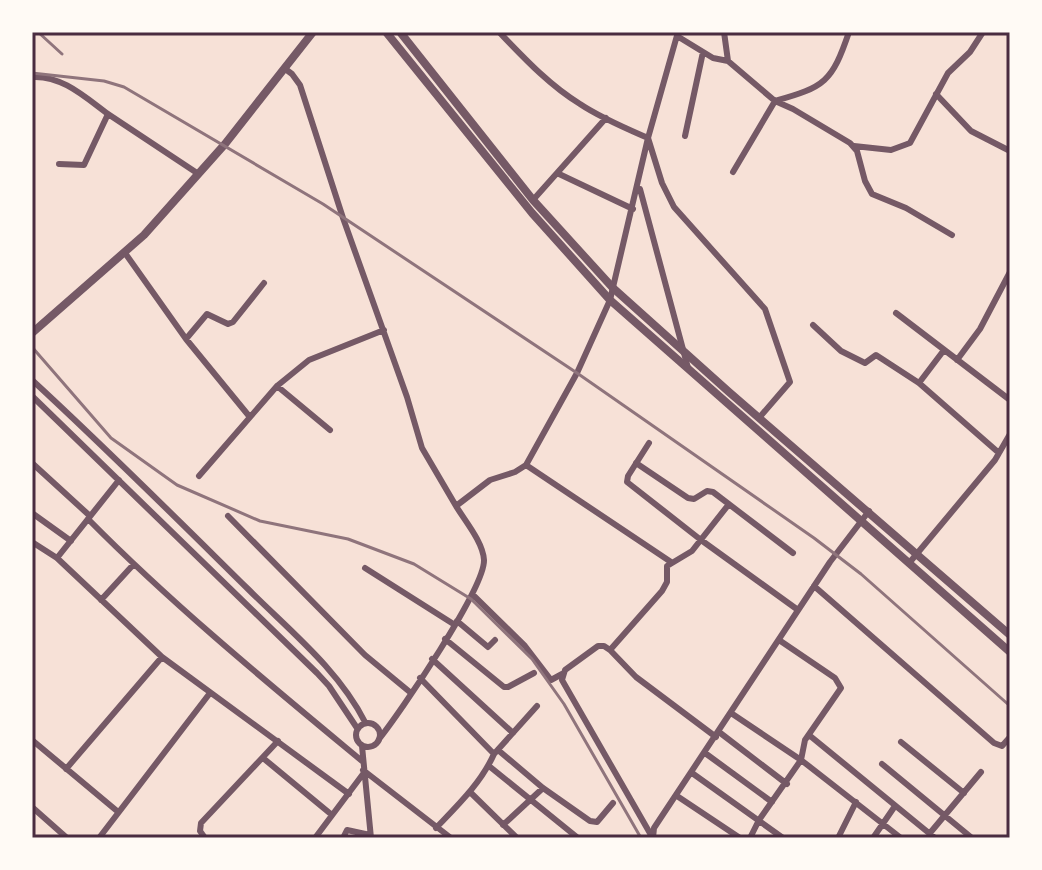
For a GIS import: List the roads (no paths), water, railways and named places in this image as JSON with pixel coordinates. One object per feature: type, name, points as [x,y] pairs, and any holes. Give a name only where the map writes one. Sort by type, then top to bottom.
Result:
[{"type":"street","points":[[32,333],[125,253],[225,144],[313,32]]},
{"type":"street","points":[[386,32],[613,288],[869,511],[1010,652]]},
{"type":"street","points":[[400,32],[532,213],[610,300],[862,520],[1010,635]]},
{"type":"street","points":[[499,32],[567,96],[648,138],[662,183],[674,207],[759,301],[770,321],[790,382],[759,418]]},
{"type":"street","points":[[724,32],[728,61]]},
{"type":"street","points":[[733,172],[775,101],[826,82],[849,32]]},
{"type":"street","points":[[456,506],[490,480],[526,465],[577,373],[610,300],[648,138],[677,34],[713,58],[728,61],[775,101],[799,112],[853,146],[891,150],[910,143],[948,73],[975,46],[983,32]]},
{"type":"street","points":[[685,136],[703,52]]},
{"type":"street","points":[[32,396],[329,686],[357,728],[358,743],[372,747],[400,714],[473,595],[484,558],[422,448],[300,85],[284,68]]},
{"type":"street","points":[[32,77],[49,78],[71,88],[197,173]]},
{"type":"street","points":[[936,94],[971,131],[1010,151]]},
{"type":"street","points":[[59,164],[84,165],[108,114]]},
{"type":"street","points":[[533,200],[606,118]]},
{"type":"street","points":[[853,146],[872,194],[906,208],[952,235]]},
{"type":"street","points":[[557,173],[633,209]]},
{"type":"street","points":[[639,186],[689,371]]},
{"type":"street","points":[[125,253],[186,339],[249,416]]},
{"type":"street","points":[[957,360],[980,329],[1010,272]]},
{"type":"street","points":[[186,339],[207,314],[228,324],[233,322],[264,283]]},
{"type":"street","points":[[896,313],[1010,400]]},
{"type":"street","points":[[813,325],[841,351],[865,363],[876,355],[919,383],[999,453]]},
{"type":"street","points":[[199,476],[277,386],[309,360],[384,330]]},
{"type":"street","points":[[919,383],[944,350]]},
{"type":"street","points":[[32,380],[329,669],[349,694],[365,722]]},
{"type":"street","points":[[277,386],[330,430]]},
{"type":"street","points":[[913,558],[999,453],[1010,434]]},
{"type":"street","points":[[649,443],[627,482],[798,610]]},
{"type":"street","points":[[32,463],[133,565],[362,761]]},
{"type":"street","points":[[636,463],[685,497],[694,499],[710,490],[793,553]]},
{"type":"street","points":[[526,465],[671,562]]},
{"type":"street","points":[[130,489],[136,478]]},
{"type":"street","points":[[57,558],[119,480]]},
{"type":"street","points":[[610,650],[662,591],[667,582],[666,569],[671,562],[689,554],[729,504]]},
{"type":"street","points":[[562,674],[562,680],[651,837],[814,586],[869,511]]},
{"type":"street","points":[[32,513],[71,541]]},
{"type":"street","points":[[228,516],[365,655],[411,693]]},
{"type":"street","points":[[32,542],[57,558],[162,657],[349,794]]},
{"type":"street","points":[[101,600],[133,565]]},
{"type":"street","points":[[365,568],[456,623],[488,647],[495,640]]},
{"type":"street","points":[[814,586],[994,743],[1002,746],[1010,737]]},
{"type":"street","points":[[473,595],[525,646],[551,680],[598,646],[604,646],[636,677],[787,784]]},
{"type":"street","points":[[249,606],[256,598]]},
{"type":"street","points":[[445,639],[504,687],[534,673]]},
{"type":"street","points":[[750,838],[759,820],[787,784],[801,760],[809,735],[841,685],[779,640]]},
{"type":"street","points":[[66,769],[162,657]]},
{"type":"street","points":[[432,659],[513,733]]},
{"type":"street","points":[[420,678],[496,752],[593,822],[597,822],[613,803]]},
{"type":"street","points":[[99,838],[210,693]]},
{"type":"street","points":[[436,828],[470,792],[496,752],[537,706]]},
{"type":"street","points":[[731,713],[801,760],[901,838]]},
{"type":"street","points":[[357,728],[365,722],[371,723],[379,729],[379,739]]},
{"type":"street","points":[[809,735],[933,836],[945,815],[981,772]]},
{"type":"street","points":[[32,740],[117,811]]},
{"type":"street","points":[[205,838],[200,831],[201,823],[278,741]]},
{"type":"street","points":[[901,742],[964,793]]},
{"type":"street","points":[[343,838],[350,830],[370,836],[362,746]]},
{"type":"street","points":[[705,753],[772,802]]},
{"type":"street","points":[[263,758],[332,815]]},
{"type":"street","points":[[882,764],[972,838]]},
{"type":"street","points":[[489,766],[578,838]]},
{"type":"street","points":[[315,838],[363,772]]},
{"type":"street","points":[[363,772],[451,838]]},
{"type":"street","points":[[692,773],[783,838]]},
{"type":"street","points":[[503,825],[543,788]]},
{"type":"street","points":[[470,792],[517,838]]},
{"type":"street","points":[[677,796],[740,838]]},
{"type":"street","points":[[838,838],[856,802]]},
{"type":"street","points":[[873,838],[895,806]]},
{"type":"street","points":[[32,807],[67,838]]},
{"type":"railway","points":[[38,32],[62,54]]},
{"type":"railway","points":[[32,73],[104,81],[124,87],[323,204],[577,373],[814,538],[861,574],[1010,706]]},
{"type":"railway","points":[[32,347],[111,438],[177,485],[260,521],[348,539],[414,564],[471,599],[532,659],[564,704],[641,838]]}]
